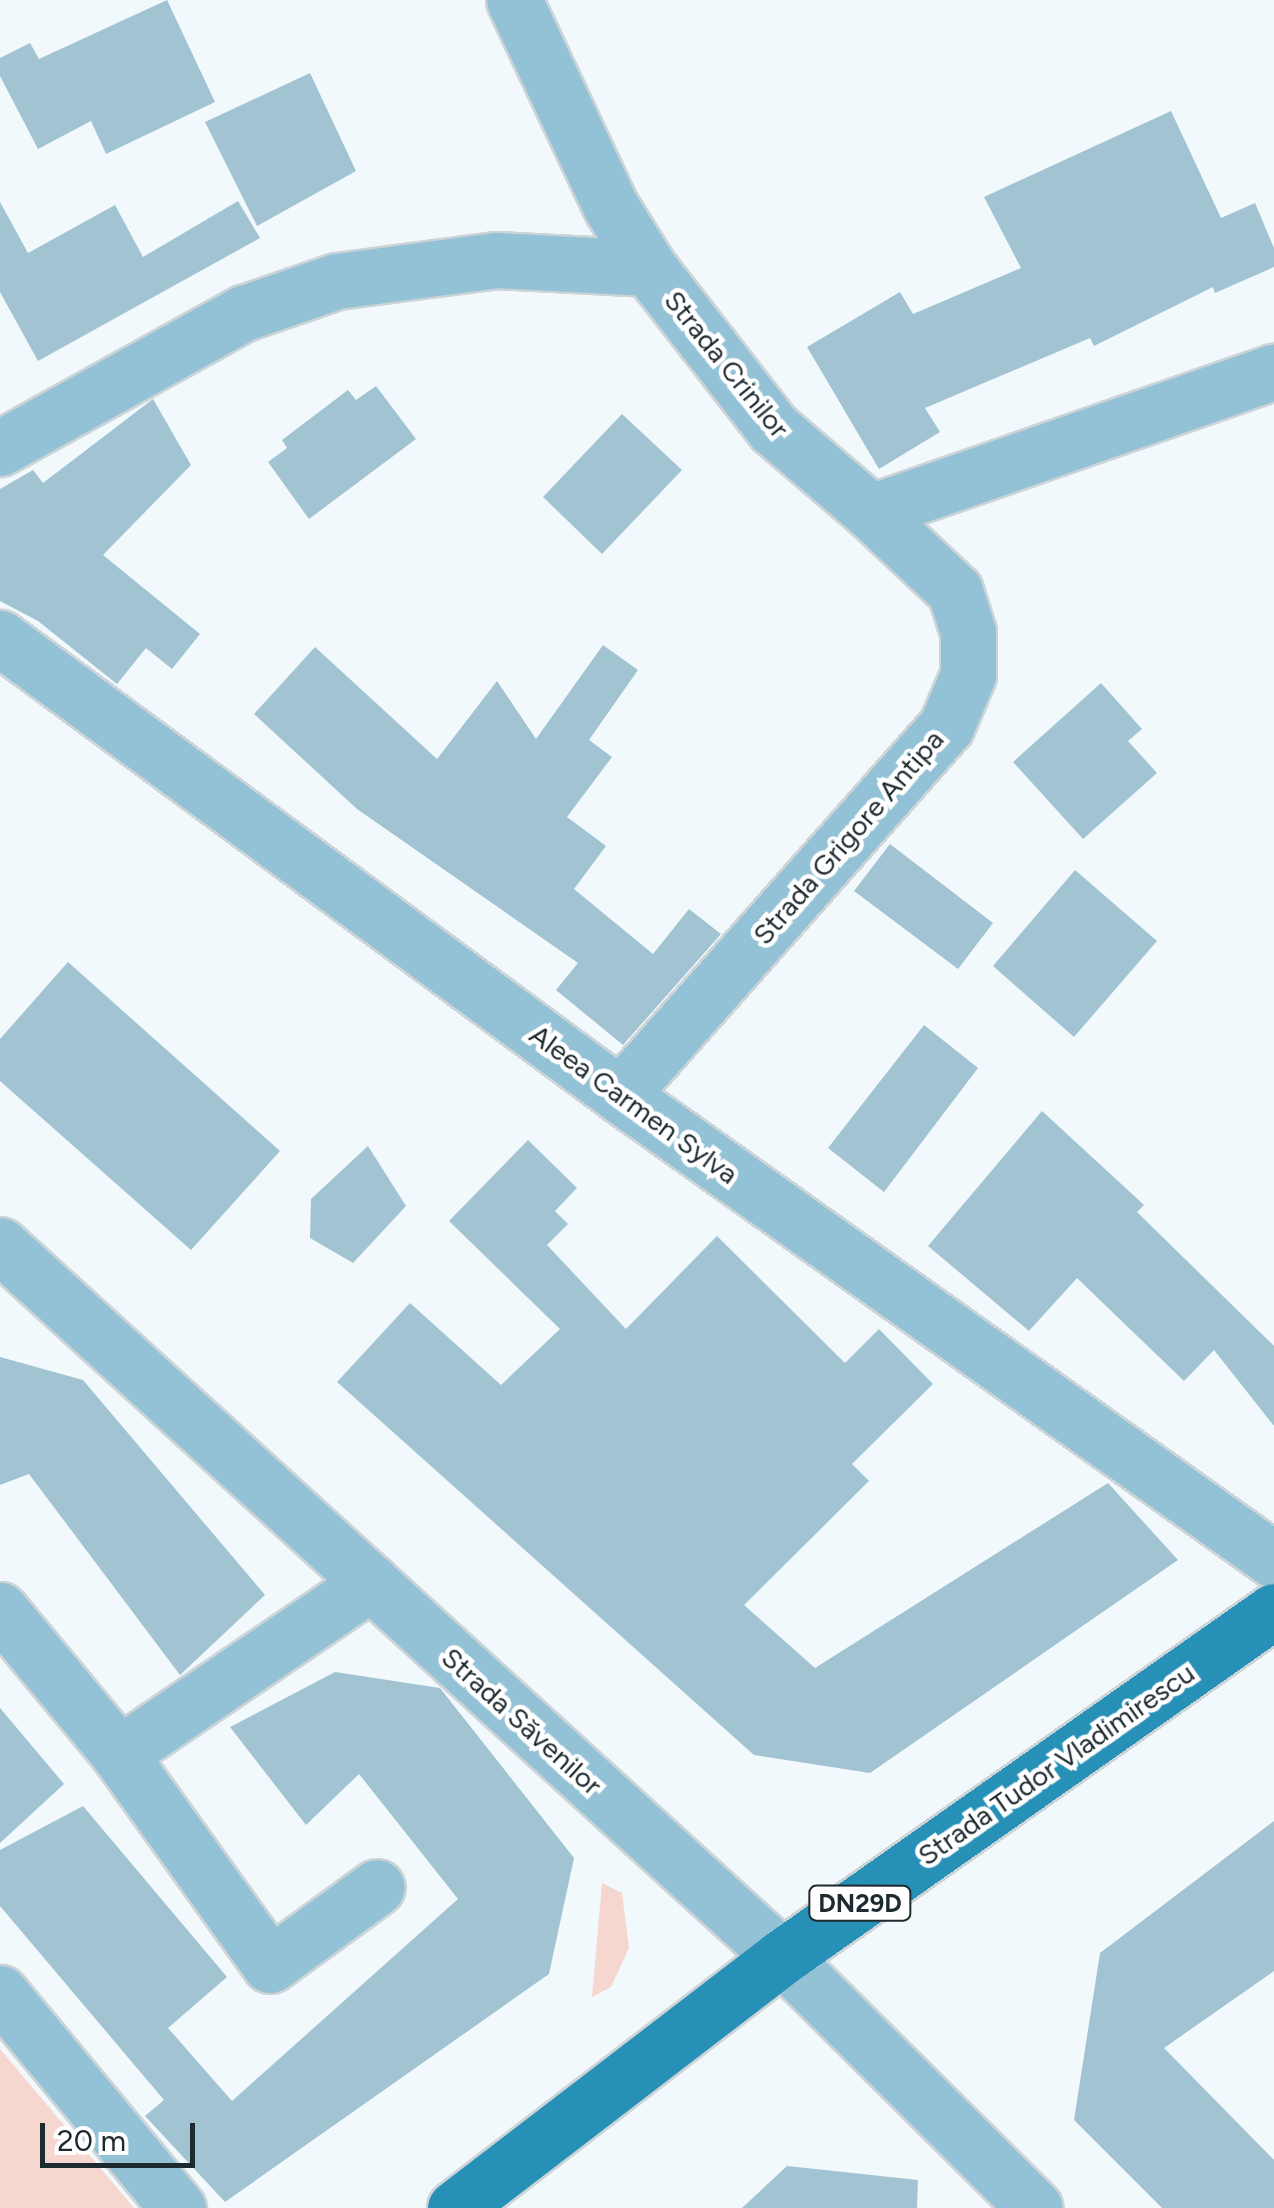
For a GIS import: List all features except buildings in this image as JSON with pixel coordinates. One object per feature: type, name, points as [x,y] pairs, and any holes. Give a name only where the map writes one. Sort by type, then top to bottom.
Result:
[{"type":"main road","name":"Strada Tudor Vladimirescu","points":[[456,2208],[782,1957],[1274,1611]]},
{"type":"street","points":[[514,0],[611,207],[649,268]]},
{"type":"street","name":"Strada Crinilor","points":[[0,448],[244,313],[338,281],[496,260],[649,268],[773,428],[870,512]]},
{"type":"street","points":[[870,512],[1274,372]]},
{"type":"street","name":"Strada Grigore Antipa","points":[[620,1096],[946,726],[968,675],[968,632],[955,591],[870,512]]},
{"type":"street","name":"Aleea Carmen Sylva","points":[[0,638],[620,1096],[1274,1560]]},
{"type":"street","name":"Strada Săvenilor","points":[[7,1264],[371,1584],[782,1957],[1035,2208]]},
{"type":"street","points":[[119,1754],[371,1584]]},
{"type":"street","points":[[0,1610],[119,1754],[270,1966],[376,1887]]},
{"type":"street","points":[[0,1993],[178,2208]]},
{"type":"shaded area","points":[[602,1883],[622,1893],[629,1948],[611,1987],[592,1997]]},
{"type":"shaded area","points":[[0,2049],[134,2208],[0,2208]]}]
